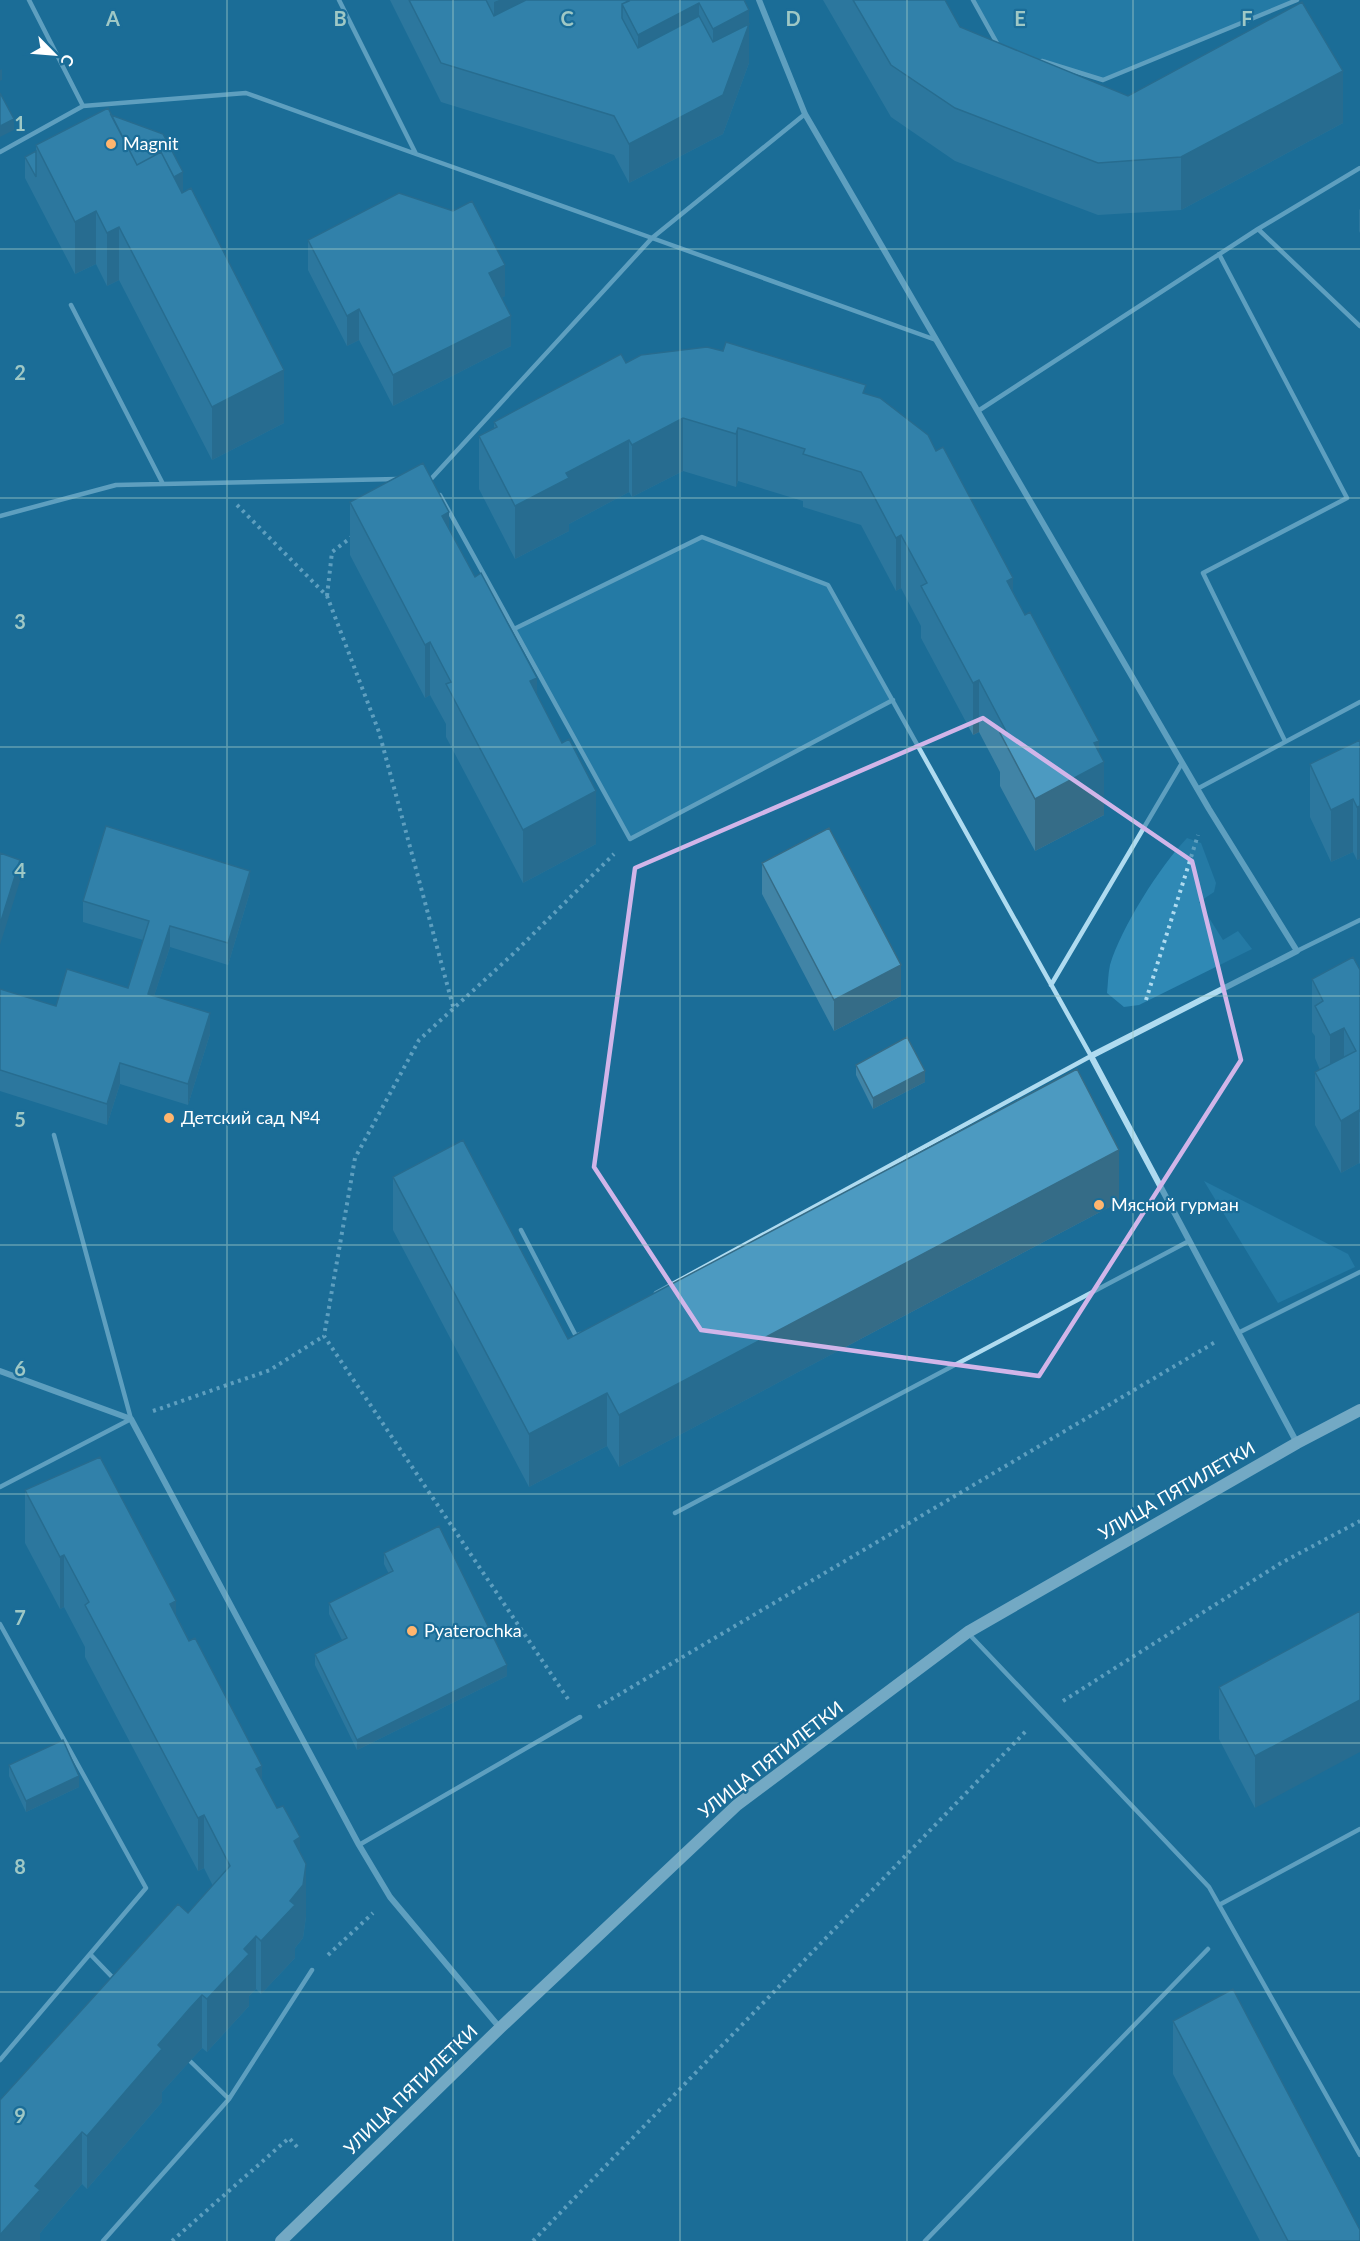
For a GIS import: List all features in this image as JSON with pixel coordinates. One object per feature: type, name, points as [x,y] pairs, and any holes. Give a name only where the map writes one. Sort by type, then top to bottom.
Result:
[{"type":"main road","name":"УЛИЦА ПЯТИЛЕТКИ","points":[[281,2241],[500,2028],[736,1805],[968,1632],[1297,1443],[1360,1410]]},
{"type":"street","points":[[759,0],[805,114],[1197,789],[1297,951],[1091,1056],[1297,1443]]},
{"type":"street","points":[[0,1371],[132,1419],[359,1845],[390,1897],[500,2028]]},
{"type":"lane","points":[[29,0],[83,106]]},
{"type":"lane","points":[[339,0],[417,154]]},
{"type":"lane","points":[[973,0],[999,47]]},
{"type":"lane","points":[[1041,60],[1103,80],[1297,0]]},
{"type":"lane","points":[[0,152],[83,106],[246,93],[936,340]]},
{"type":"lane","points":[[419,479],[431,479],[652,238],[805,114]]},
{"type":"lane","points":[[978,411],[1258,229],[1360,168]]},
{"type":"lane","points":[[1258,229],[1360,326]]},
{"type":"lane","points":[[1219,254],[1347,498],[1203,573],[1285,741]]},
{"type":"lane","points":[[71,305],[163,484]]},
{"type":"lane","points":[[0,516],[116,485],[407,479]]},
{"type":"lane","points":[[431,479],[630,839],[892,700]]},
{"type":"lane","points":[[514,629],[702,537],[828,585],[1091,1056],[650,1296]]},
{"type":"lane","points":[[1197,789],[1360,702]]},
{"type":"lane","points":[[1051,985],[1182,763]]},
{"type":"lane","points":[[1297,951],[1360,920]]},
{"type":"lane","points":[[0,1487],[132,1419],[54,1135]]},
{"type":"lane","points":[[521,1230],[576,1336],[587,1330]]},
{"type":"lane","points":[[675,1513],[1189,1241]]},
{"type":"lane","points":[[1238,1333],[1360,1272]]},
{"type":"lane","points":[[0,1624],[146,1888],[0,2060]]},
{"type":"lane","points":[[968,1632],[1209,1887],[1360,2155]]},
{"type":"lane","points":[[359,1845],[580,1717]]},
{"type":"lane","points":[[1219,1905],[1360,1829]]},
{"type":"lane","points":[[925,2241],[1208,1950]]},
{"type":"lane","points":[[90,1954],[121,1986]]},
{"type":"lane","points":[[103,2241],[229,2099],[312,1970]]},
{"type":"lane","points":[[190,2061],[229,2099]]},
{"type":"path","points":[[216,483],[327,596],[379,732],[454,1010]]},
{"type":"path","points":[[327,596],[332,552],[359,532]]},
{"type":"path","points":[[1140,1030],[1148,992],[1193,846],[1209,808]]},
{"type":"path","points":[[630,839],[454,1010],[419,1040],[355,1158],[324,1335],[580,1717],[1210,1343],[1238,1333]]},
{"type":"path","points":[[132,1419],[270,1370],[324,1335]]},
{"type":"path","points":[[534,2241],[1043,1713],[1281,1563],[1360,1521]]},
{"type":"path","points":[[312,1970],[390,1897]]},
{"type":"path","points":[[172,2241],[289,2138],[298,2148]]},
{"type":"highlighted area","points":[[983,718],[1192,861],[1241,1060],[1039,1376],[701,1330],[594,1167],[635,868]]},
{"type":"shaded area","points":[[973,0],[1297,0],[1103,80],[999,47]]},
{"type":"shaded area","points":[[702,537],[828,585],[893,700],[630,839],[514,629]]},
{"type":"shaded area","points":[[1187,838],[1201,843],[1216,883],[1214,892],[1199,902],[1223,940],[1238,931],[1252,949],[1139,1005],[1124,1007],[1107,993],[1110,965],[1115,950],[1142,898],[1165,864]]},
{"type":"shaded area","points":[[1204,1181],[1348,1254],[1355,1267],[1278,1303]]},
{"type":"building","points":[[409,0],[486,0],[494,16],[526,0],[628,0],[622,4],[622,18],[638,48],[699,16],[713,42],[749,24],[723,95],[629,144],[614,116],[441,63]]},
{"type":"building","points":[[630,0],[744,0],[749,10],[713,29],[699,3],[638,35],[622,4]]},
{"type":"building","points":[[853,0],[945,0],[960,27],[1128,96],[1302,2],[1343,71],[1181,157],[1098,163],[955,108],[891,65]]},
{"type":"building","points":[[0,93],[14,119],[0,126]]},
{"type":"building","points":[[108,108],[137,165],[161,152],[182,193],[191,188],[284,370],[212,407],[119,227],[107,233],[96,211],[75,222],[36,145]]},
{"type":"building","points":[[111,115],[163,134],[183,172],[174,177],[161,152],[137,165]]},
{"type":"building","points":[[36,151],[36,177],[25,157]]},
{"type":"building","points":[[399,193],[453,211],[472,201],[505,265],[489,273],[511,316],[393,375],[359,309],[347,316],[308,240]]},
{"type":"building","points":[[726,342],[866,385],[863,393],[880,398],[928,435],[936,451],[943,447],[1013,578],[1007,581],[1025,615],[1030,612],[1099,741],[1094,743],[1104,762],[1035,799],[1000,733],[1006,731],[979,680],[973,683],[921,586],[927,583],[901,535],[896,538],[861,472],[803,454],[805,449],[738,428],[736,434],[683,418],[632,445],[629,440],[566,473],[569,478],[515,506],[479,436],[497,427],[494,422],[621,354],[626,363],[641,355],[707,347],[723,351]]},
{"type":"building","points":[[423,463],[449,512],[442,516],[475,577],[481,573],[537,678],[530,681],[562,743],[569,739],[596,791],[523,830],[446,684],[451,682],[430,642],[425,645],[350,502]]},
{"type":"building","points":[[1360,740],[1360,806],[1357,807],[1353,799],[1331,810],[1310,764]]},
{"type":"building","points":[[106,826],[250,871],[228,943],[170,926],[148,994],[210,1013],[188,1084],[120,1063],[107,1104],[0,1070],[0,989],[56,1006],[67,969],[128,988],[149,921],[83,901]]},
{"type":"building","points":[[829,828],[901,965],[834,1000],[762,863]]},
{"type":"building","points":[[0,853],[20,860],[0,924]]},
{"type":"building","points":[[1353,957],[1360,970],[1360,1112],[1359,1110],[1341,1121],[1315,1072],[1356,1051],[1344,1028],[1330,1035],[1315,1006],[1323,1001],[1312,979]]},
{"type":"building","points":[[907,1037],[925,1071],[873,1098],[856,1065]]},
{"type":"building","points":[[1077,1069],[1119,1150],[619,1415],[607,1393],[529,1434],[393,1177],[463,1140],[568,1339]]},
{"type":"building","points":[[100,1457],[176,1601],[170,1604],[189,1641],[195,1638],[262,1766],[256,1769],[277,1808],[283,1806],[300,1837],[294,1841],[306,1864],[303,1885],[290,1901],[295,1905],[261,1941],[256,1936],[244,1949],[249,1954],[207,1999],[202,1995],[190,2008],[158,2045],[162,2049],[87,2136],[82,2132],[35,2186],[40,2190],[0,2235],[0,2100],[178,1904],[188,1913],[230,1866],[204,1815],[198,1818],[85,1605],[89,1602],[64,1555],[60,1557],[25,1490]]},
{"type":"building","name":"Pyaterochka","points":[[439,1526],[507,1665],[357,1740],[315,1654],[347,1638],[329,1603],[393,1571],[384,1553]]},
{"type":"building","points":[[1360,1611],[1360,1700],[1255,1756],[1219,1687]]},
{"type":"building","points":[[63,1740],[79,1776],[26,1801],[9,1765]]},
{"type":"building","points":[[1233,1989],[1360,2230],[1360,2241],[1288,2241],[1173,2021]]},
{"type":"place","name":"Magnit","points":[[111,144]]},
{"type":"place","name":"Детский сад №4","points":[[169,1118]]},
{"type":"place","name":"Мясной гурман","points":[[1099,1205]]},
{"type":"place","name":"Pyaterochka","points":[[412,1631]]}]
